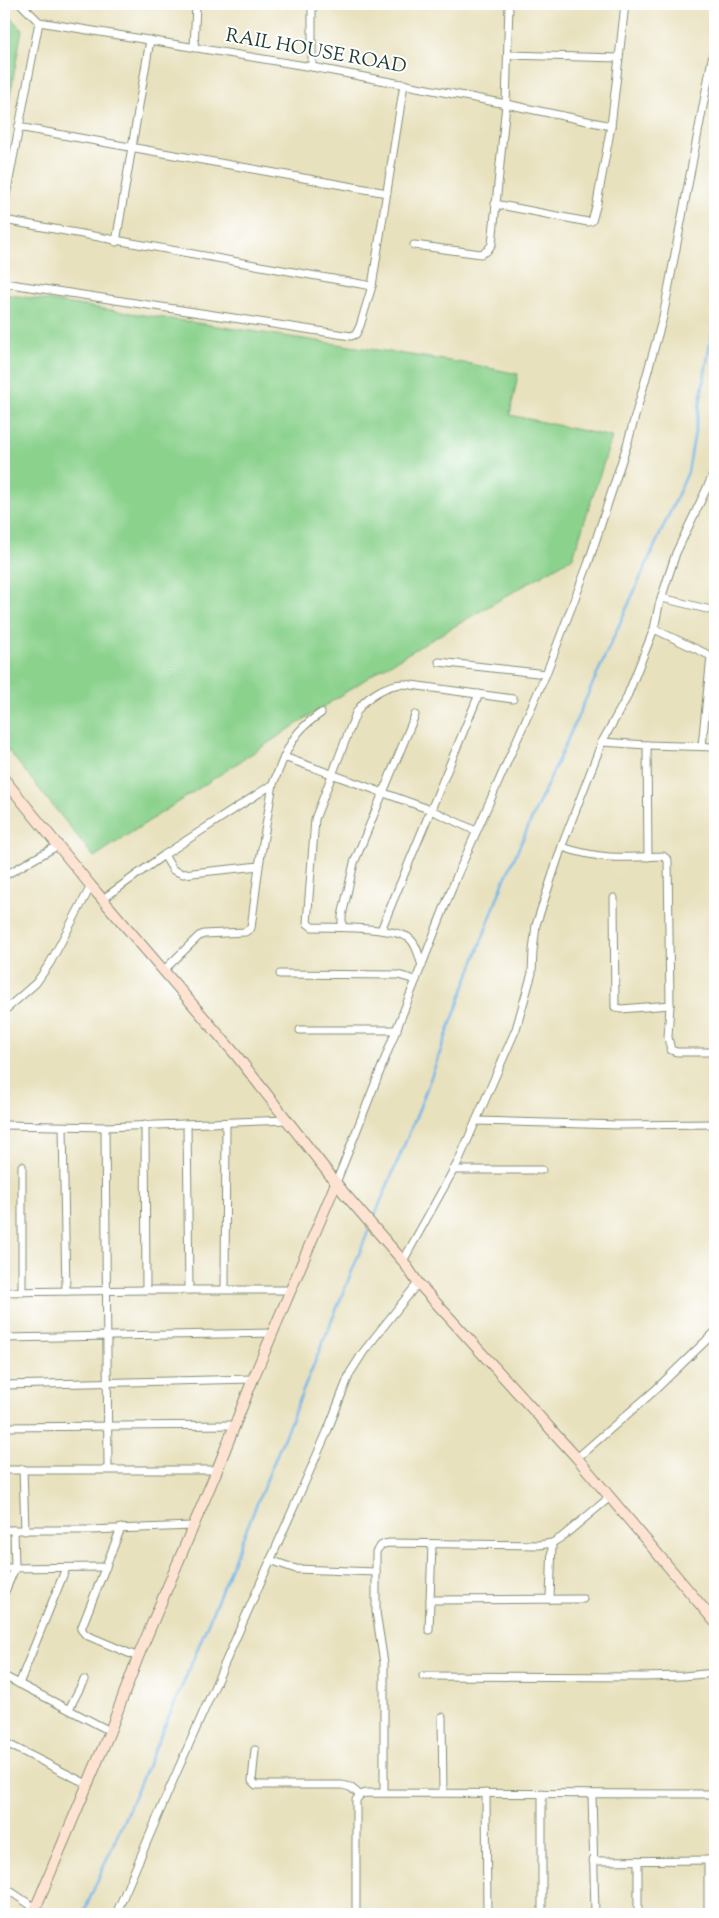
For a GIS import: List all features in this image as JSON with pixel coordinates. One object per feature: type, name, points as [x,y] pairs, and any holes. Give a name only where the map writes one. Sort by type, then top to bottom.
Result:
[{"type":"main road","points":[[4,779],[57,846],[236,1054],[344,1193],[418,1283],[577,1458],[715,1622]]},
{"type":"main road","points":[[34,1911],[336,1182]]},
{"type":"street","points":[[4,206],[39,22],[21,4]]},
{"type":"street","points":[[194,48],[196,4]]},
{"type":"street","points":[[312,4],[312,67]]},
{"type":"street","points":[[414,245],[480,254],[487,251],[492,244],[506,104],[508,4]]},
{"type":"street","points":[[495,204],[588,222],[592,221],[597,203],[610,126],[625,4]]},
{"type":"street","name":"RAIL HOUSE ROAD","points":[[39,22],[312,67],[610,126]]},
{"type":"street","points":[[116,242],[150,40]]},
{"type":"street","points":[[336,1182],[476,831],[546,674],[600,527],[627,445],[663,317],[715,43]]},
{"type":"street","points":[[508,55],[619,58]]},
{"type":"street","points":[[4,283],[350,336],[356,334],[359,330],[372,286],[404,84]]},
{"type":"street","points":[[18,127],[387,193]]},
{"type":"street","points":[[4,220],[116,242],[372,286]]},
{"type":"street","points":[[399,1258],[453,1170],[516,1030],[531,983],[536,925],[562,847],[602,742],[626,699],[654,629],[676,553],[715,471]]},
{"type":"street","points":[[662,598],[715,610]]},
{"type":"street","points":[[654,629],[713,656],[702,746]]},
{"type":"street","points":[[439,662],[546,674]]},
{"type":"street","points":[[422,966],[417,950],[409,939],[381,930],[309,926],[306,920],[315,819],[360,706],[363,702],[391,685],[404,684],[512,700]]},
{"type":"street","points":[[381,930],[479,694]]},
{"type":"street","points":[[164,970],[199,936],[248,931],[252,926],[259,866],[273,784],[292,738],[300,729],[321,713]]},
{"type":"street","points":[[342,927],[342,916],[354,863],[415,715]]},
{"type":"street","points":[[602,742],[715,747]]},
{"type":"street","points":[[648,745],[648,857]]},
{"type":"street","points":[[284,757],[382,794],[431,810],[476,831]]},
{"type":"street","points":[[102,899],[164,855],[273,784]]},
{"type":"street","points":[[4,876],[57,846]]},
{"type":"street","points":[[562,847],[603,858],[666,857],[669,864],[670,1005],[668,1037],[671,1050],[677,1052],[715,1052]]},
{"type":"street","points":[[164,855],[173,870],[183,874],[259,866]]},
{"type":"street","points":[[4,1011],[36,983],[50,963],[91,886]]},
{"type":"street","points":[[614,898],[615,1007],[621,1009],[670,1005]]},
{"type":"street","points":[[280,974],[398,975],[416,980]]},
{"type":"street","points":[[300,1030],[397,1030]]},
{"type":"street","points":[[4,1125],[105,1127],[287,1120]]},
{"type":"street","points":[[476,1121],[620,1125],[715,1124]]},
{"type":"street","points":[[225,1289],[226,1123]]},
{"type":"street","points":[[187,1124],[189,1290]]},
{"type":"street","points":[[146,1126],[146,1290]]},
{"type":"street","points":[[63,1127],[66,1291]]},
{"type":"street","points":[[105,1127],[108,1468]]},
{"type":"street","points":[[22,1166],[22,1292]]},
{"type":"street","points":[[453,1170],[542,1170]]},
{"type":"street","points":[[116,1914],[327,1432],[350,1373],[364,1351],[418,1283]]},
{"type":"street","points":[[4,1292],[291,1290]]},
{"type":"street","points":[[577,1458],[654,1391],[715,1332]]},
{"type":"street","points":[[4,1338],[273,1333]]},
{"type":"street","points":[[4,1385],[253,1379]]},
{"type":"street","points":[[4,1427],[234,1425]]},
{"type":"street","points":[[4,1470],[108,1468],[217,1470]]},
{"type":"street","points":[[24,1469],[25,1531]]},
{"type":"street","points":[[384,1793],[384,1650],[376,1612],[376,1552],[378,1547],[383,1544],[538,1545],[552,1543],[562,1537],[610,1497]]},
{"type":"street","points":[[4,1530],[192,1526]]},
{"type":"street","points":[[121,1528],[82,1625],[82,1632],[138,1657]]},
{"type":"street","points":[[4,1594],[15,1568],[14,1530]]},
{"type":"street","points":[[550,1599],[552,1543]]},
{"type":"street","points":[[429,1630],[432,1544]]},
{"type":"street","points":[[270,1560],[296,1569],[376,1572]]},
{"type":"street","points":[[4,1568],[106,1567]]},
{"type":"street","points":[[19,1684],[66,1568]]},
{"type":"street","points":[[430,1600],[583,1598]]},
{"type":"street","points":[[422,1676],[643,1677],[715,1673]]},
{"type":"street","points":[[4,1676],[110,1731]]},
{"type":"street","points":[[69,1709],[84,1680]]},
{"type":"street","points":[[442,1717],[443,1792]]},
{"type":"street","points":[[4,1742],[87,1784]]},
{"type":"street","points":[[255,1750],[252,1781],[256,1785],[342,1785],[350,1787],[360,1795]]},
{"type":"street","points":[[356,1914],[356,1800],[360,1795],[366,1793],[443,1792],[715,1794]]},
{"type":"street","points":[[486,1793],[487,1914]]},
{"type":"street","points":[[542,1793],[542,1914]]},
{"type":"street","points":[[592,1794],[595,1914]]},
{"type":"street","points":[[593,1861],[712,1860],[710,1909]]},
{"type":"street","points":[[638,1861],[638,1914]]},
{"type":"street","points":[[4,1887],[34,1911]]},
{"type":"green space","points":[[4,11],[22,29],[4,128]]},
{"type":"green space","points":[[4,294],[470,364],[518,374],[510,415],[612,437],[573,557],[378,671],[94,857],[4,745]]},
{"type":"waterway","points":[[373,1220],[418,1112],[503,883],[688,472],[715,315]]},
{"type":"waterway","points":[[83,1914],[186,1677],[370,1227]]}]
